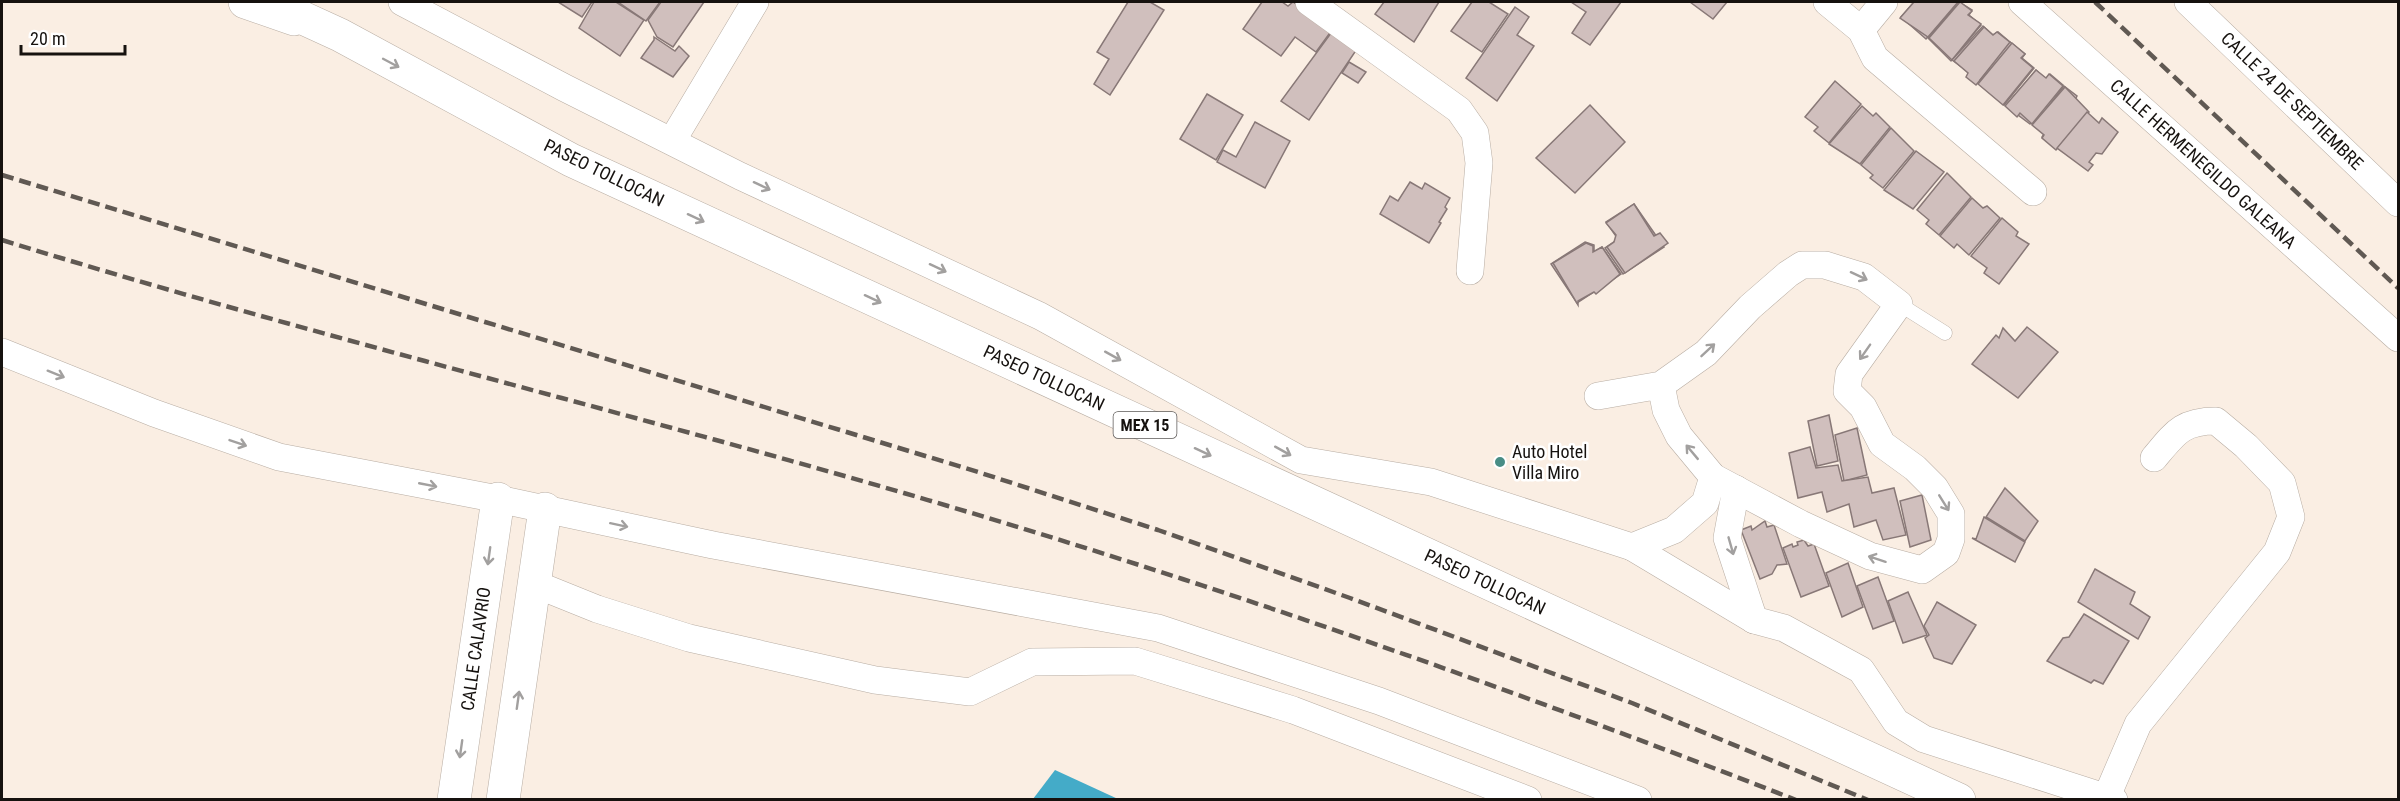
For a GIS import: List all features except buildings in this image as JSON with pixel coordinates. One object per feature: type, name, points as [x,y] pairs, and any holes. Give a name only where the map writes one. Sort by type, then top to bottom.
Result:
[{"type":"main road","points":[[245,2],[340,35]]},
{"type":"main road","name":"PASEO TOLLOCAN","points":[[268,2],[340,35],[571,160],[1959,800]]},
{"type":"main road","name":"CALLE CALAVRIO","points":[[454,800],[498,499]]},
{"type":"main road","points":[[503,800],[545,509]]},
{"type":"street","points":[[402,2],[565,88],[740,176],[1040,316],[1300,460],[1431,482],[1632,547],[1754,620],[1784,628],[1861,670],[1896,722],[1924,739],[2110,798],[2138,724],[2277,552],[2291,517],[2282,483],[2246,446],[2216,421],[2194,421],[2177,431],[2154,458]]},
{"type":"street","points":[[672,141],[755,2]]},
{"type":"street","points":[[1309,2],[1459,110],[1475,133],[1479,163],[1470,271]]},
{"type":"street","points":[[1827,2],[1861,30],[1875,58],[2033,192]]},
{"type":"street","points":[[1861,30],[1884,2]]},
{"type":"street","name":"CALLE HERMENEGILDO GALEANA","points":[[2022,2],[2394,327]]},
{"type":"street","name":"CALLE 24 DE SEPTIEMBRE","points":[[2188,2],[2398,201]]},
{"type":"street","points":[[1598,396],[1661,385],[1706,353],[1750,307],[1788,274],[1802,266],[1825,265],[1864,277],[1899,304],[1849,374],[1847,391],[1863,407],[1882,444],[1935,488],[1951,514],[1951,539],[1946,554],[1922,570],[1870,556],[1801,524],[1725,483],[1679,436],[1666,410],[1661,385]]},
{"type":"street","points":[[2,352],[154,413],[279,457],[498,499],[713,545],[1158,628],[1379,701],[1638,800]]},
{"type":"street","points":[[1632,547],[1674,530],[1725,483]]},
{"type":"street","points":[[1725,483],[1727,538],[1754,620]]},
{"type":"street","points":[[535,584],[597,609],[689,638],[874,680],[970,692],[1032,662],[1135,661],[1293,710],[1528,800]]},
{"type":"lane","points":[[1899,304],[1945,333]]},
{"type":"water","points":[[1055,770],[1118,799],[1033,799]]},
{"type":"railway","points":[[2095,2],[2398,288]]},
{"type":"railway","points":[[2,175],[978,472],[1158,530],[1350,598],[1632,703],[1868,800]]},
{"type":"railway","points":[[2,240],[238,309],[830,472],[1162,572],[1481,681],[1796,800]]},
{"type":"place","name":"Auto Hotel Villa Miro","points":[[1500,462]]}]
